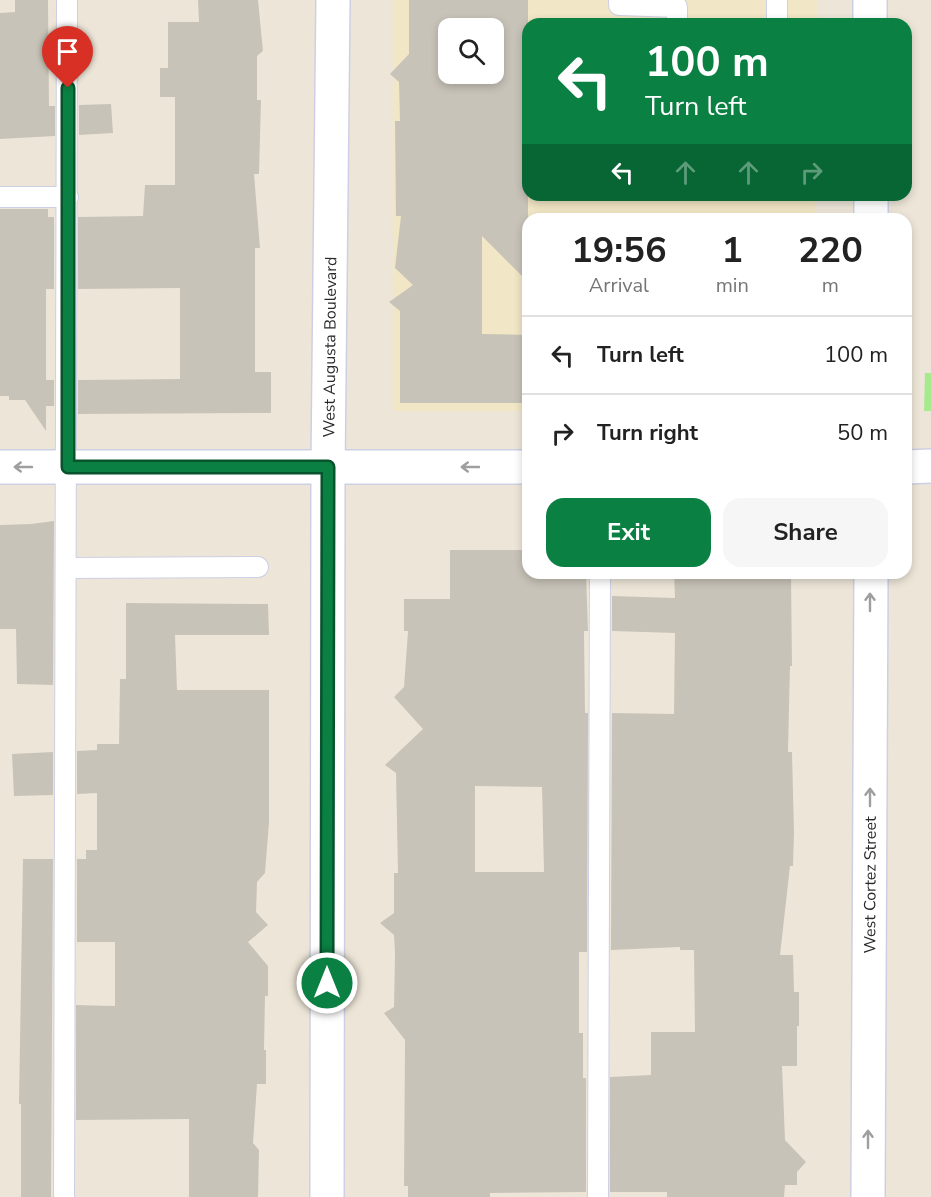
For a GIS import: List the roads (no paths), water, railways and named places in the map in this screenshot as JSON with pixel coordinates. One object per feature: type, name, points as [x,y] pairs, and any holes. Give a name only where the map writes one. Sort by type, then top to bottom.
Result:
[{"type":"street","name":"West Augusta Boulevard","points":[[327,1197],[328,467],[333,0]]},
{"type":"street","points":[[870,0],[870,18]]},
{"type":"street","points":[[912,466],[931,466]]},
{"type":"street","points":[[0,467],[522,467]]},
{"type":"street","name":"West Cortez Street","points":[[868,1197],[870,579]]},
{"type":"lane","points":[[64,1197],[68,0]]},
{"type":"lane","points":[[619,0],[619,5],[677,7],[676,18]]},
{"type":"lane","points":[[777,0],[777,18]]},
{"type":"lane","points":[[0,197],[68,197]]},
{"type":"lane","points":[[67,568],[258,567]]},
{"type":"lane","points":[[598,1197],[600,579]]}]
